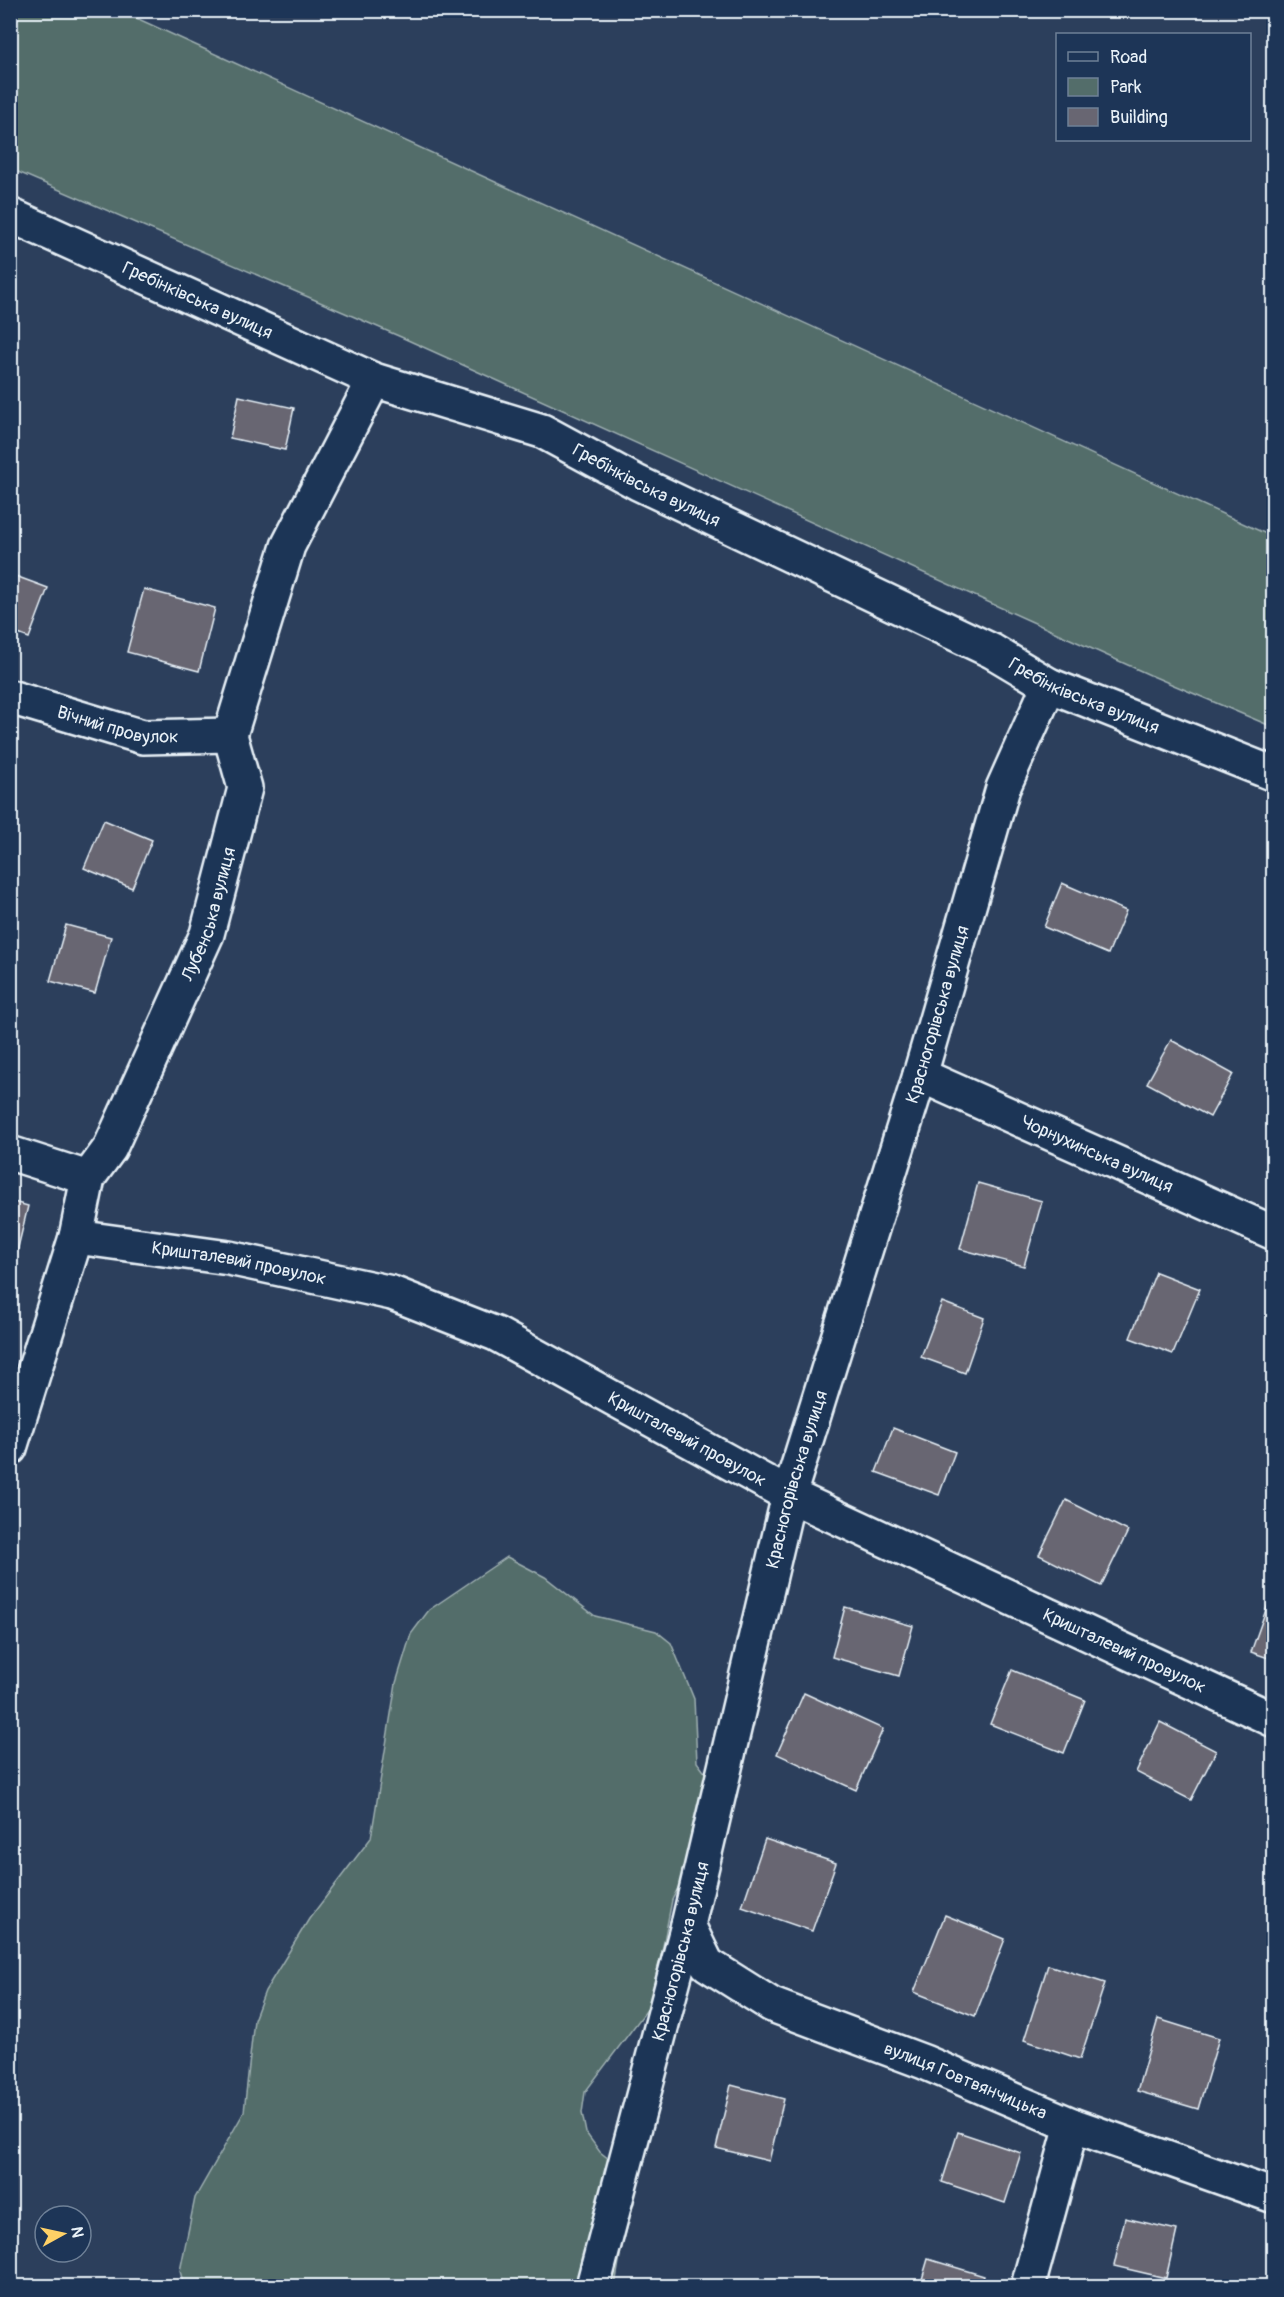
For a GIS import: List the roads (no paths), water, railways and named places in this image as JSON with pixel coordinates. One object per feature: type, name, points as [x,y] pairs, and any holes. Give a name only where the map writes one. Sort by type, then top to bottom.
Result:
[{"type":"street","name":"Гребінківська вулиця","points":[[10,214],[374,380],[542,431],[638,483],[992,651],[1049,685],[1274,774]]},
{"type":"street","points":[[230,735],[288,546],[374,380]]},
{"type":"street","name":"Красногорівська вулиця","points":[[593,2286],[688,1925],[789,1495],[920,1075],[1003,788],[1049,685]]},
{"type":"street","name":"Вічний провулок","points":[[10,697],[143,737],[230,735]]},
{"type":"street","name":"Лубенська вулиця","points":[[10,1448],[76,1236],[88,1178],[110,1148],[207,934],[245,788],[230,735]]},
{"type":"street","name":"Чорнухинська вулиця","points":[[920,1075],[1274,1233]]},
{"type":"street","points":[[10,1154],[88,1178]]},
{"type":"street","name":"Кришталевий провулок","points":[[76,1236],[229,1258],[392,1293],[496,1334],[789,1495],[1274,1720]]},
{"type":"street","name":"вулиця Говтвянчицька","points":[[688,1925],[707,1964],[772,2005],[924,2062],[1072,2125],[1274,2196]]},
{"type":"street","points":[[1028,2286],[1072,2125]]}]
